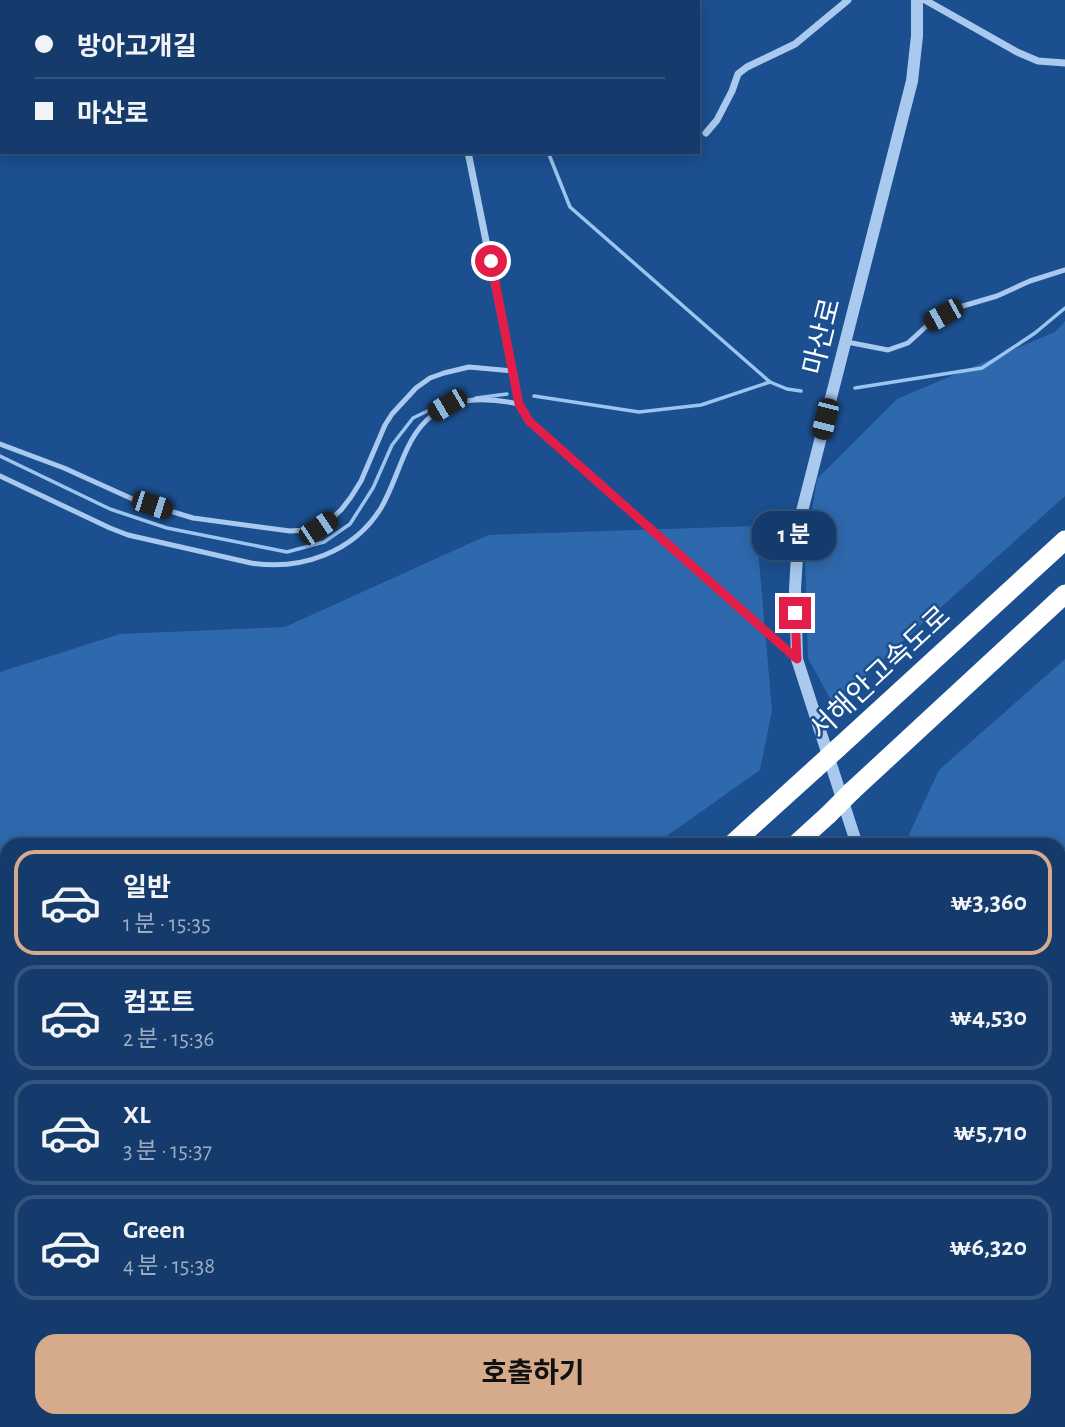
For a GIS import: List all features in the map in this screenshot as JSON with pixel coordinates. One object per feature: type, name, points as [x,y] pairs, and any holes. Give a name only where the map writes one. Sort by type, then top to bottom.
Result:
[{"type":"highway","name":"서해안고속도로","points":[[740,838],[1065,540]]},
{"type":"highway","points":[[805,838],[852,791],[1065,594]]},
{"type":"street","points":[[706,133],[717,120],[738,74],[795,44],[849,0]]},
{"type":"street","name":"마산로","points":[[855,838],[797,659],[795,589],[799,523],[912,81],[917,36],[917,0]]},
{"type":"street","points":[[925,0],[1017,52],[1038,61],[1065,63]]},
{"type":"street","points":[[468,154],[519,404],[529,421],[797,659]]},
{"type":"lane","points":[[845,341],[888,350],[908,343],[931,322],[956,308],[997,296],[1030,281],[1065,270]]},
{"type":"lane","points":[[0,444],[56,464],[137,500],[193,518],[290,531],[308,530],[318,528],[341,510],[361,481],[392,414],[416,388],[430,378],[469,367],[513,371]]},
{"type":"lane","points":[[0,476],[128,535],[251,563],[287,565],[334,551],[361,533],[381,508],[414,435],[435,412],[447,405],[474,400],[489,399],[519,404]]},
{"type":"shaded area","points":[[1065,321],[1065,496],[833,704],[808,658],[805,555],[817,479],[897,399],[1055,332]]},
{"type":"shaded area","points":[[756,526],[772,711],[760,770],[664,838],[0,838],[0,672],[120,634],[285,627],[488,535]]},
{"type":"shaded area","points":[[1065,659],[1065,838],[907,838],[939,770]]},
{"type":"waterway","points":[[549,154],[570,207],[770,382]]},
{"type":"waterway","points":[[855,388],[982,368],[1035,333],[1065,308]]},
{"type":"waterway","points":[[534,396],[639,412],[701,405],[770,382],[801,391]]},
{"type":"waterway","points":[[476,398],[507,394]]},
{"type":"waterway","points":[[0,456],[110,509],[167,528],[287,552],[324,542],[350,524],[373,488],[392,445],[413,418],[448,401],[462,400]]},
{"type":"route","points":[[491,261],[519,404],[529,421],[797,659],[795,613]]}]
